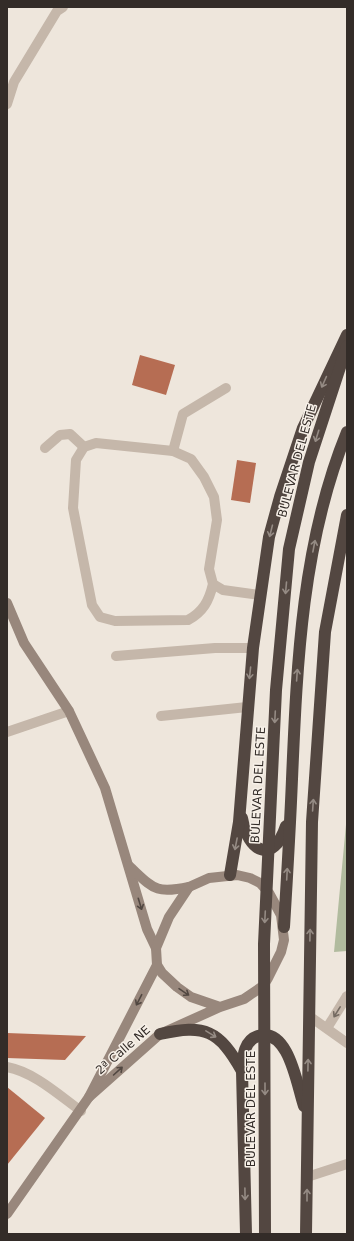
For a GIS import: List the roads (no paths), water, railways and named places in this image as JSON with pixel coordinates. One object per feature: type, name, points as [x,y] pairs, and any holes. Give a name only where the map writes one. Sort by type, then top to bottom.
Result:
[{"type":"highway","points":[[230,875],[237,843],[253,648],[270,537],[292,458],[303,428],[347,335]]},
{"type":"highway","name":"BULEVAR DEL ESTE","points":[[265,1234],[264,944],[276,690],[289,549],[309,462],[347,346]]},
{"type":"highway","points":[[284,927],[297,667],[304,607],[310,568],[327,486],[347,432]]},
{"type":"highway","points":[[306,1234],[312,822],[325,632],[347,515]]},
{"type":"highway","points":[[242,793],[242,816],[246,834],[252,844],[261,850],[273,849],[280,841],[290,811]]},
{"type":"highway","points":[[160,1034],[182,1029],[199,1029],[207,1032],[226,1047],[242,1071]]},
{"type":"highway","points":[[246,1234],[242,1071],[245,1050],[252,1039],[264,1035],[276,1039],[283,1045],[288,1056],[307,1117]]},
{"type":"main road","points":[[7,603],[24,643],[69,711],[105,788],[147,929],[156,948]]},
{"type":"main road","points":[[129,866],[152,887],[158,890],[168,891],[189,887],[210,878],[230,875],[250,878],[260,883],[269,893],[281,915],[284,927],[284,940],[281,952],[263,986],[244,999],[220,1007],[200,1000],[184,993],[162,973],[156,965],[156,948],[169,917],[189,887]]},
{"type":"main road","name":"2ª Calle NE","points":[[7,1214],[81,1111],[156,965]]},
{"type":"main road","name":"2ª Calle NE","points":[[89,1097],[160,1034],[220,1007]]},
{"type":"street","points":[[7,104],[14,82],[57,11],[63,7]]},
{"type":"street","points":[[173,451],[183,414],[226,388]]},
{"type":"street","points":[[45,448],[60,435],[70,434],[84,447]]},
{"type":"street","points":[[96,444],[173,451],[191,459],[204,477],[214,497],[217,520],[209,569],[213,584],[210,599],[198,614],[188,620],[115,621],[100,617],[92,605],[73,508],[76,460],[84,447],[96,444]]},
{"type":"street","points":[[213,584],[223,590],[260,595]]},
{"type":"street","points":[[116,656],[215,648],[253,648]]},
{"type":"street","points":[[161,716],[247,707]]},
{"type":"street","points":[[7,732],[69,711]]},
{"type":"street","points":[[326,1028],[347,996]]},
{"type":"street","points":[[309,1016],[347,1043]]},
{"type":"street","points":[[7,1067],[19,1069],[50,1088],[81,1111]]},
{"type":"street","points":[[307,1177],[347,1164]]}]
